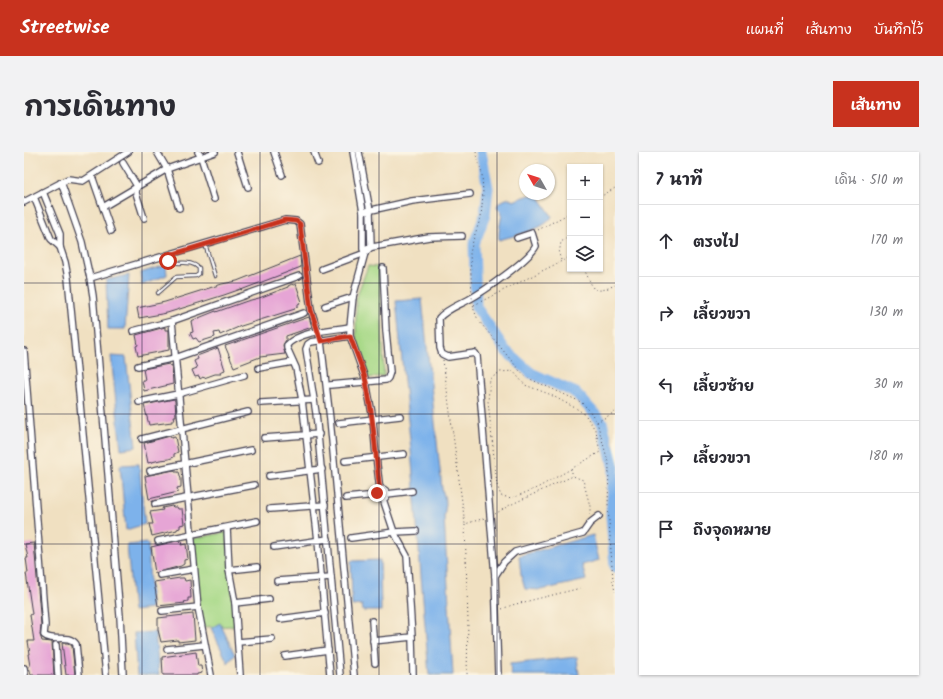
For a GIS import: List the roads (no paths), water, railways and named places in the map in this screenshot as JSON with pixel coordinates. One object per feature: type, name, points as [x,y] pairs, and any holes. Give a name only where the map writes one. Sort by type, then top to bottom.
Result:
[{"type":"street","points":[[157,152],[167,169],[179,208]]},
{"type":"street","points":[[103,207],[167,169],[199,155],[215,152]]},
{"type":"street","points":[[237,152],[248,187]]},
{"type":"street","points":[[274,152],[282,175]]},
{"type":"street","points":[[314,152],[318,162]]},
{"type":"street","points":[[354,152],[363,212],[364,251],[353,297],[350,336],[366,381],[373,419],[379,498],[412,491]]},
{"type":"street","points":[[359,152],[370,211],[371,247]]},
{"type":"street","points":[[24,202],[68,179],[83,181],[126,153]]},
{"type":"street","points":[[199,155],[214,199]]},
{"type":"street","points":[[124,163],[137,186],[136,194],[144,218]]},
{"type":"street","points":[[93,179],[111,231]]},
{"type":"street","points":[[61,182],[82,242],[93,296],[120,616],[123,675]]},
{"type":"street","points":[[43,192],[60,234],[60,247],[68,278],[106,675]]},
{"type":"street","points":[[363,212],[412,201],[470,194]]},
{"type":"street","points":[[34,196],[51,239],[60,247]]},
{"type":"street","points":[[90,278],[285,220],[296,221],[300,224],[311,310],[321,341],[330,419],[354,675]]},
{"type":"street","points":[[498,675],[495,576],[477,356],[475,353],[448,357],[442,354],[440,348],[439,318],[444,312],[472,297],[512,269],[534,251],[536,246],[532,233],[517,238]]},
{"type":"street","points":[[322,269],[371,247],[429,238],[462,236]]},
{"type":"street","points":[[330,385],[386,380],[388,378],[390,372],[382,268]]},
{"type":"street","points":[[133,332],[172,321],[299,276]]},
{"type":"street","points":[[325,306],[353,297]]},
{"type":"street","points":[[138,366],[175,358],[304,313]]},
{"type":"street","points":[[172,321],[198,607],[204,645],[211,675],[218,675]]},
{"type":"street","points":[[330,675],[311,471],[300,382],[287,348],[288,345],[296,338],[318,332],[350,327]]},
{"type":"street","points":[[340,675],[322,469],[306,349],[308,344],[311,342],[350,336]]},
{"type":"street","points":[[24,352],[45,625],[44,635],[50,639],[68,638],[73,640],[76,644],[79,675]]},
{"type":"street","points":[[259,368],[293,362]]},
{"type":"street","points":[[140,402],[178,394],[244,375]]},
{"type":"street","points":[[261,403],[314,400]]},
{"type":"street","points":[[142,439],[248,412]]},
{"type":"street","points":[[339,423],[400,416]]},
{"type":"street","points":[[264,438],[318,434]]},
{"type":"street","points":[[150,472],[251,450]]},
{"type":"street","points":[[345,461],[404,454]]},
{"type":"street","points":[[269,476],[322,469]]},
{"type":"street","points":[[155,504],[254,485]]},
{"type":"street","points":[[346,498],[384,490],[394,532],[407,556],[413,675]]},
{"type":"street","points":[[270,509],[325,505]]},
{"type":"street","points":[[495,576],[504,562],[516,552],[583,533],[590,523],[598,516]]},
{"type":"street","points":[[158,541],[257,521]]},
{"type":"street","points":[[227,528],[229,570],[235,603],[240,675]]},
{"type":"street","points":[[351,538],[394,532],[416,531]]},
{"type":"street","points":[[274,547],[328,539]]},
{"type":"street","points":[[229,570],[257,567]]},
{"type":"street","points":[[160,575],[194,569]]},
{"type":"street","points":[[278,581],[331,577]]},
{"type":"street","points":[[235,603],[269,600]]},
{"type":"street","points":[[162,612],[198,607]]},
{"type":"street","points":[[280,619],[324,613]]},
{"type":"street","points":[[372,621],[375,663]]},
{"type":"street","points":[[373,641],[412,637]]},
{"type":"street","points":[[238,642],[272,639]]},
{"type":"street","points":[[56,645],[58,675]]},
{"type":"street","points":[[167,649],[204,645]]},
{"type":"street","points":[[285,656],[328,650]]},
{"type":"street","points":[[24,668],[24,675]]},
{"type":"lane","points":[[206,244],[214,276]]},
{"type":"lane","points":[[158,293],[176,277],[196,276],[200,271],[199,268],[192,263],[171,263],[164,257]]},
{"type":"water","points":[[509,198],[513,201],[519,199],[541,200],[552,216],[549,221],[543,225],[499,240],[499,229],[502,213],[497,207],[499,202]]},
{"type":"water","points":[[166,265],[167,275],[142,285],[140,273]]},
{"type":"water","points":[[129,275],[125,329],[108,329],[106,280]]},
{"type":"water","points":[[422,299],[442,489],[446,503],[444,517],[453,675],[429,675],[411,450],[396,301]]},
{"type":"water","points":[[111,356],[126,357],[136,447],[121,449]]},
{"type":"water","points":[[139,464],[145,524],[126,530],[120,465]]},
{"type":"water","points":[[593,535],[599,560],[582,565],[586,580],[541,590],[525,589],[521,575],[519,556]]},
{"type":"water","points":[[148,543],[151,609],[133,611],[127,545]]},
{"type":"water","points":[[380,560],[381,611],[363,611],[362,605],[352,606],[351,561]]},
{"type":"water","points":[[220,623],[235,655],[228,663],[211,628]]},
{"type":"water","points":[[155,632],[159,675],[137,675],[134,633]]},
{"type":"water","points":[[577,657],[579,675],[511,675],[510,664]]},
{"type":"waterway","points":[[481,152],[488,188],[485,215],[474,244],[476,307],[506,351],[531,373],[576,393],[602,422],[614,468],[611,516],[615,567]]}]
